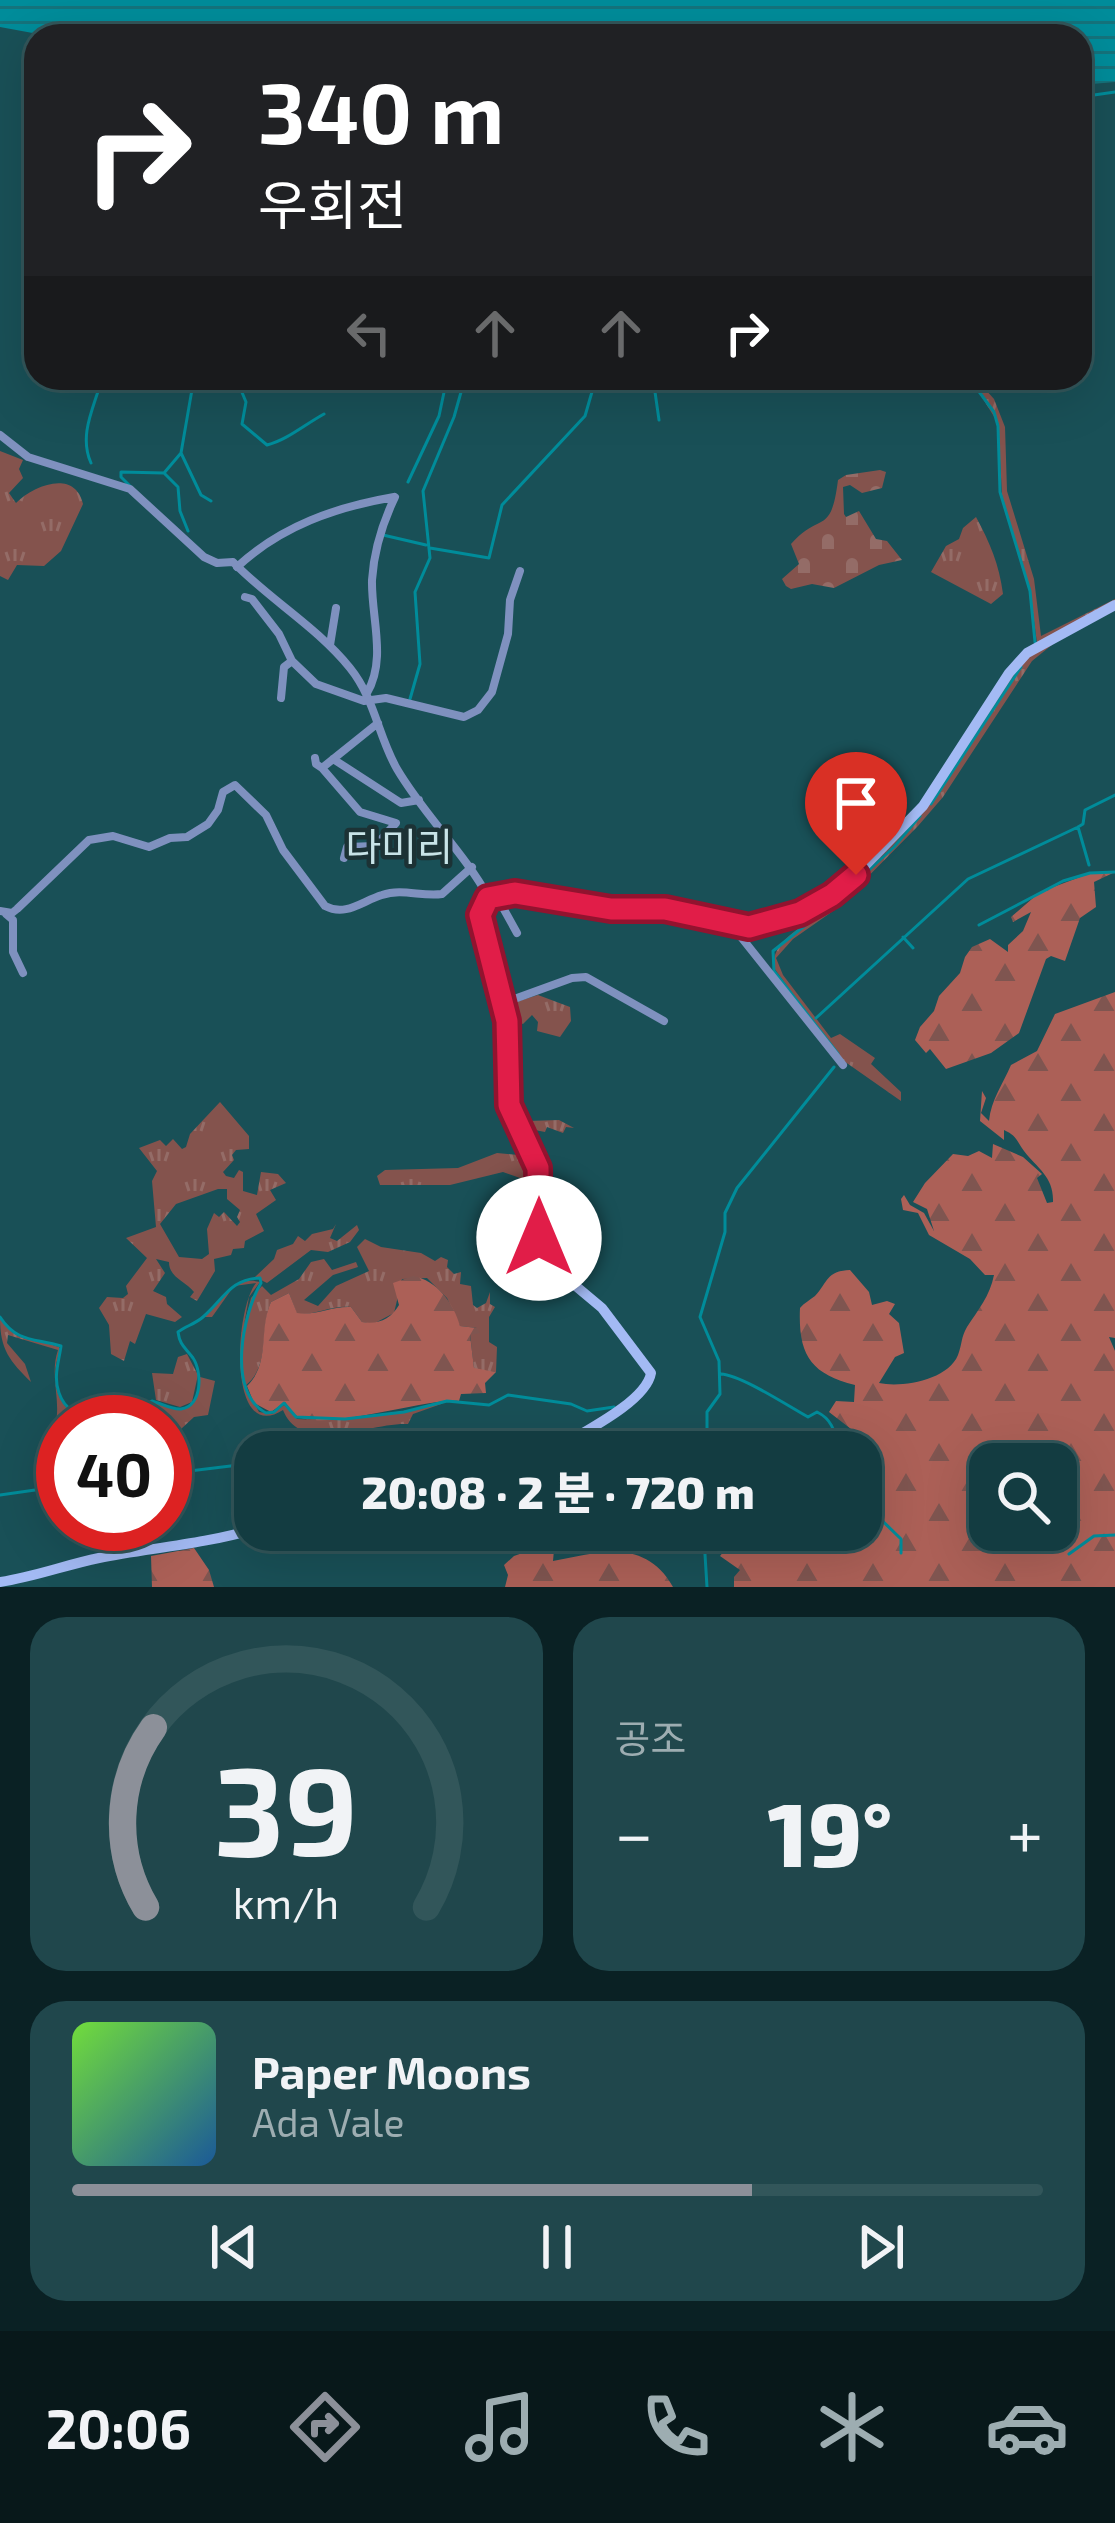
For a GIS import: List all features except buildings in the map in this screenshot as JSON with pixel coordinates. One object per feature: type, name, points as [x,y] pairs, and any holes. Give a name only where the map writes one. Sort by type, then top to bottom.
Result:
[{"type":"street","points":[[0,435],[28,457],[130,489],[204,557],[217,563],[231,561],[330,646],[369,697],[395,766],[518,933]]},
{"type":"street","points":[[237,567],[293,527],[334,510],[395,497],[375,549],[378,660],[369,697]]},
{"type":"street","points":[[245,597],[252,599],[279,634],[292,662],[316,684],[464,717],[478,710],[492,692],[520,572]]},
{"type":"street","points":[[492,896],[515,893],[611,909],[665,909],[739,927],[772,923],[813,907],[844,885],[922,806],[1027,653],[1115,604]]},
{"type":"street","points":[[330,646],[336,608]]},
{"type":"street","points":[[281,698],[284,667],[292,662]]},
{"type":"street","points":[[322,768],[378,723]]},
{"type":"street","points":[[315,758],[361,812],[396,823],[375,846],[347,847],[344,858]]},
{"type":"street","points":[[333,759],[401,803],[419,800]]},
{"type":"street","points":[[3,912],[17,909],[97,836],[149,847],[196,833],[218,810],[223,792],[235,785],[266,815],[283,850],[332,910],[355,907],[387,892],[442,894],[472,868]]},
{"type":"street","points":[[492,896],[480,915],[503,1003],[509,1105],[538,1168],[537,1226],[543,1249],[560,1274],[612,1319],[651,1373],[650,1381],[629,1402],[584,1431]]},
{"type":"street","points":[[3,912],[13,920],[13,952],[23,973]]},
{"type":"street","points":[[724,924],[741,937],[843,1065]]},
{"type":"street","points":[[503,1003],[578,976],[664,1021]]},
{"type":"street","points":[[0,1582],[101,1558],[234,1535]]},
{"type":"green space","points":[[977,390],[986,390],[994,399],[1005,427],[1007,491],[1034,579],[1041,636],[1115,599],[1037,643],[1030,590],[1002,495],[998,423]]},
{"type":"green space","points":[[0,451],[23,460],[19,469],[23,478],[9,493],[16,503],[43,486],[63,484],[79,493],[83,504],[61,551],[44,566],[17,565],[8,580],[0,576]]},
{"type":"green space","points":[[886,472],[882,488],[862,493],[850,485],[843,487],[844,514],[859,511],[876,539],[887,541],[902,560],[879,565],[834,588],[786,586],[782,579],[799,564],[791,544],[828,517],[838,480]]},
{"type":"green space","points":[[976,517],[993,554],[1003,594],[991,604],[931,572],[946,546],[959,539]]},
{"type":"green space","points":[[1115,606],[1032,661],[943,797],[836,909],[793,939],[776,958],[783,975],[831,1038],[840,1034],[875,1058],[871,1064],[901,1092],[901,1101],[841,1059],[774,968],[774,958],[784,941],[827,908],[779,923],[846,887],[907,828],[1030,652]]},
{"type":"green space","points":[[1115,872],[1094,882],[1096,907],[1080,918],[1065,961],[1046,959],[1019,1033],[991,1053],[946,1069],[930,1049],[926,1053],[915,1040],[920,1027],[960,973],[972,947],[990,939],[1008,952],[1031,912],[1013,922],[1011,917],[1040,892],[1091,873]]},
{"type":"green space","points":[[775,925],[745,938],[740,930]]},
{"type":"green space","points":[[1115,992],[1115,1338],[1109,1337],[1115,1351],[1115,1587],[734,1587],[740,1570],[720,1556],[724,1551],[882,1551],[882,1431],[851,1431],[829,1412],[836,1401],[854,1402],[855,1385],[827,1375],[810,1360],[801,1338],[800,1308],[832,1275],[850,1270],[869,1292],[872,1305],[895,1304],[889,1314],[899,1323],[904,1353],[895,1357],[879,1383],[911,1383],[953,1364],[994,1275],[985,1275],[970,1259],[929,1235],[918,1213],[903,1210],[901,1199],[904,1195],[924,1213],[934,1231],[927,1209],[913,1202],[925,1183],[953,1154],[968,1156],[979,1151],[992,1158],[993,1144],[1023,1157],[1042,1174],[1037,1178],[1047,1203],[1053,1202],[1048,1180],[1014,1136],[1004,1130],[1004,1140],[980,1121],[982,1091],[986,1098],[981,1113],[989,1121],[1011,1065],[1037,1051],[1055,1014]]},
{"type":"green space","points":[[538,995],[570,1007],[571,1021],[560,1037],[537,1031],[538,1022],[532,1015],[523,1024],[512,1020],[518,1103],[528,1121],[559,1120],[574,1128],[566,1127],[563,1133],[547,1127],[545,1132],[525,1128],[516,1118],[506,1005]]},
{"type":"green space","points":[[220,1102],[249,1136],[249,1149],[236,1150],[223,1172],[226,1176],[234,1178],[239,1170],[243,1172],[243,1191],[257,1195],[261,1172],[278,1174],[286,1183],[270,1190],[276,1200],[256,1214],[264,1231],[245,1241],[244,1248],[214,1259],[215,1271],[197,1301],[169,1262],[156,1259],[165,1273],[153,1291],[166,1297],[182,1317],[175,1322],[146,1314],[124,1361],[111,1354],[109,1325],[99,1308],[107,1297],[128,1294],[126,1286],[147,1258],[126,1238],[156,1227],[152,1181],[157,1171],[139,1148],[160,1140],[166,1146],[173,1139],[182,1149]],"holes":[[[227,1189],[227,1199],[240,1210],[240,1222],[237,1226],[224,1212],[219,1217],[214,1213],[207,1229],[209,1254],[202,1259],[179,1257],[160,1224],[176,1204]]]},
{"type":"green space","points":[[497,1153],[529,1156],[535,1172],[525,1172],[526,1177],[536,1174],[537,1184],[503,1172],[450,1185],[380,1185],[377,1176],[385,1170],[458,1168]]},
{"type":"green space","points":[[336,1224],[330,1238],[337,1241],[357,1225],[359,1230],[350,1242],[328,1252],[311,1250],[267,1283],[255,1277],[277,1250],[293,1244],[298,1236],[305,1241]]},
{"type":"green space","points":[[365,1239],[435,1261],[441,1257],[448,1260],[447,1267],[454,1274],[461,1272],[460,1284],[471,1286],[477,1308],[486,1303],[490,1292],[490,1304],[495,1307],[489,1317],[489,1342],[497,1347],[496,1372],[474,1369],[470,1334],[477,1328],[460,1326],[447,1298],[427,1278],[402,1279],[394,1313],[373,1324],[362,1322],[351,1307],[297,1314],[289,1293],[271,1302],[258,1368],[245,1386],[259,1412],[271,1414],[265,1416],[252,1409],[244,1393],[240,1345],[249,1297],[244,1325],[251,1298],[262,1286],[271,1295],[299,1279],[311,1262],[324,1259],[332,1270],[356,1262],[358,1267],[333,1275],[304,1300],[318,1306],[336,1286],[369,1271],[357,1247]]},
{"type":"green space","points":[[413,1276],[430,1282],[443,1294],[460,1326],[477,1328],[480,1333],[470,1335],[474,1368],[496,1372],[485,1383],[486,1393],[329,1420],[297,1416],[285,1402],[271,1412],[254,1403],[247,1386],[262,1357],[271,1302],[289,1293],[297,1313],[351,1307],[362,1322],[379,1322],[399,1305],[393,1283]]},
{"type":"green space","points":[[234,1286],[212,1317],[204,1317],[222,1297]]},
{"type":"green space","points":[[0,1318],[19,1336],[59,1347],[56,1361],[58,1350],[8,1335],[7,1343],[25,1364],[31,1382],[8,1354]]},
{"type":"green space","points":[[187,1354],[198,1375],[192,1402],[192,1395],[155,1395],[152,1373],[173,1374],[178,1357]]},
{"type":"green space","points":[[200,1377],[215,1381],[208,1415],[194,1417],[192,1402]]},
{"type":"green space","points":[[444,1403],[413,1414],[408,1424],[356,1431],[305,1431],[292,1424],[283,1410],[273,1413],[284,1405],[297,1419],[335,1419]]},
{"type":"green space","points":[[192,1548],[209,1570],[214,1587],[152,1587],[151,1556]]},
{"type":"green space","points":[[554,1551],[553,1561],[603,1553],[635,1555],[662,1571],[673,1587],[505,1587],[504,1565],[514,1556]]},
{"type":"water","points":[[0,0],[1115,0],[1115,82],[1092,84],[1092,24],[24,24],[24,31],[0,27]]},
{"type":"waterway","points":[[1092,95],[1115,92]]},
{"type":"waterway","points":[[91,463],[86,441],[98,390]]},
{"type":"waterway","points":[[130,486],[121,472],[164,473],[181,453],[192,390]]},
{"type":"waterway","points":[[241,390],[246,402],[242,424],[267,445],[324,414]]},
{"type":"waterway","points":[[408,482],[439,416],[444,390]]},
{"type":"waterway","points":[[410,699],[420,664],[415,592],[430,558],[423,491],[462,390]]},
{"type":"waterway","points":[[430,548],[489,558],[502,505],[585,416],[593,390]]},
{"type":"waterway","points":[[655,390],[659,420]]},
{"type":"waterway","points":[[978,390],[998,426],[1000,492],[1030,591],[1035,642]]},
{"type":"waterway","points":[[181,453],[201,495],[211,501]]},
{"type":"waterway","points":[[165,474],[178,487],[188,531]]},
{"type":"waterway","points":[[383,535],[426,545]]},
{"type":"waterway","points":[[931,804],[1021,667]]},
{"type":"waterway","points":[[816,1018],[968,879],[1078,827],[1085,810],[1115,795]]},
{"type":"waterway","points":[[838,1054],[774,971],[773,951],[832,904],[920,816]]},
{"type":"waterway","points":[[1078,827],[1089,865]]},
{"type":"waterway","points":[[979,925],[1063,881],[1115,872]]},
{"type":"waterway","points":[[903,937],[913,948]]},
{"type":"waterway","points":[[707,1431],[707,1412],[720,1394],[719,1361],[700,1317],[725,1232],[725,1213],[737,1188],[834,1067]]},
{"type":"waterway","points":[[0,1317],[20,1335],[61,1346],[56,1375],[59,1393],[66,1405],[87,1416],[115,1415],[152,1401],[177,1409],[188,1406],[197,1395],[198,1371],[178,1332],[203,1317],[234,1286],[260,1278],[244,1332],[242,1371],[254,1403],[266,1413],[284,1403],[296,1417],[345,1419],[447,1401],[489,1405],[508,1395],[571,1404],[587,1411],[614,1407]]},
{"type":"waterway","points":[[721,1374],[752,1385],[808,1417],[817,1412],[823,1415],[834,1431]]},
{"type":"waterway","points":[[192,1471],[234,1466]]},
{"type":"waterway","points":[[0,1495],[36,1490]]},
{"type":"waterway","points":[[882,1520],[901,1539],[901,1553]]},
{"type":"waterway","points":[[1069,1554],[1094,1536],[1115,1535]]},
{"type":"waterway","points":[[705,1551],[707,1587]]},
{"type":"district","name":"다미리","points":[[399,845]]},
{"type":"route","points":[[539,1238],[538,1168],[509,1105],[507,1021],[480,915],[484,902],[515,893],[611,909],[665,909],[749,927],[800,913],[856,875]]}]
